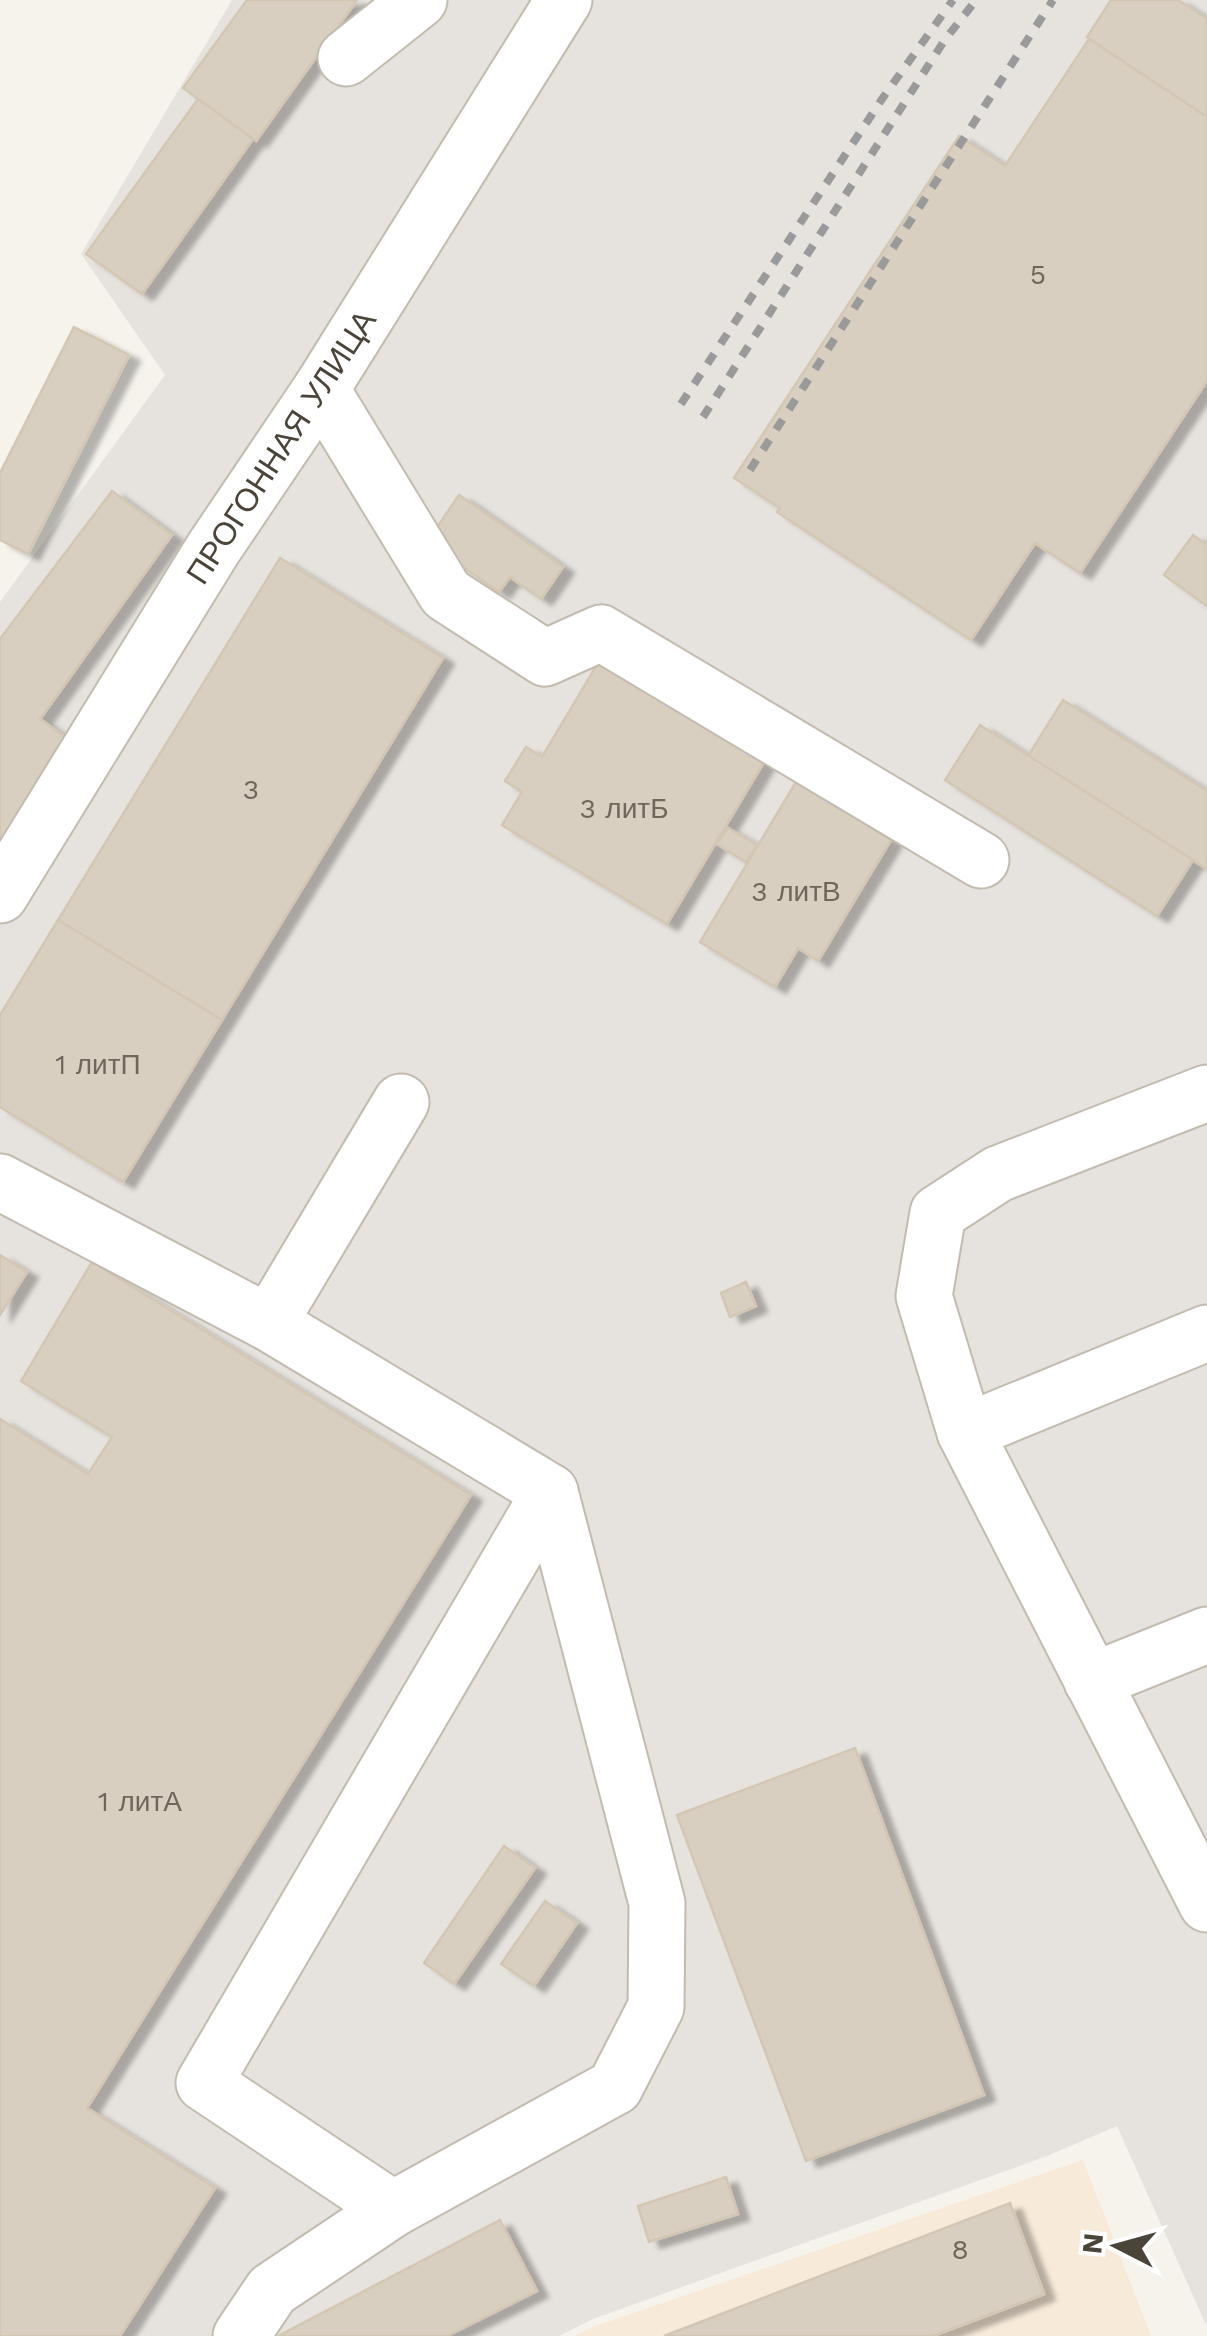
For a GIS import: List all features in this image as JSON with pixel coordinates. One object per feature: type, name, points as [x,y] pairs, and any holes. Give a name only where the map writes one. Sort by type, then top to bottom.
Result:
[{"type":"street","points":[[346,58],[419,0]]},
{"type":"street","name":"ПРОГОННАЯ УЛИЦА","points":[[0,896],[199,540],[297,408],[564,0]]},
{"type":"street","points":[[297,408],[446,594],[545,658],[600,633],[981,860]]},
{"type":"street","points":[[1207,1094],[998,1174],[938,1213],[924,1296],[965,1432],[1207,1904]]},
{"type":"street","points":[[269,1322],[401,1102]]},
{"type":"street","points":[[0,1182],[269,1322],[550,1492],[657,1904],[656,2007],[615,2086],[393,2209],[272,2290],[240,2336]]},
{"type":"street","points":[[965,1432],[1207,1333]]},
{"type":"street","points":[[393,2209],[204,2083],[550,1492]]},
{"type":"street","points":[[1092,1680],[1207,1635]]},
{"type":"shaded area","points":[[232,0],[1207,0],[1207,2327],[1117,2126],[1047,2156],[593,2319],[559,2336],[0,2336],[0,602],[165,375],[81,254]]},
{"type":"shaded area","points":[[1083,2160],[1151,2336],[574,2336],[595,2326]]},
{"type":"building","points":[[247,0],[357,0],[256,141],[183,88]]},
{"type":"building","points":[[1111,0],[1178,0],[1207,19],[1207,117],[1087,37]]},
{"type":"building","points":[[1089,39],[1207,117],[1207,381],[1080,573],[1035,543],[971,640],[777,512],[780,508],[734,478],[959,136],[1005,166]]},
{"type":"building","points":[[198,99],[253,139],[142,294],[86,254]]},
{"type":"building","points":[[74,327],[129,355],[28,554],[0,540],[0,473]]},
{"type":"building","points":[[112,491],[172,535],[40,719],[65,737],[0,845],[0,639]]},
{"type":"building","points":[[459,495],[563,567],[541,599],[510,577],[499,592],[427,542]]},
{"type":"building","points":[[1193,535],[1207,545],[1207,606],[1164,575]]},
{"type":"building","points":[[280,558],[443,658],[222,1020],[58,920]]},
{"type":"building","points":[[598,663],[764,762],[667,924],[502,825],[522,792],[505,781],[526,747],[542,757]]},
{"type":"building","points":[[1063,700],[1207,791],[1207,869],[1028,756]]},
{"type":"building","points":[[980,725],[1193,860],[1157,916],[945,780]]},
{"type":"building","points":[[796,782],[891,840],[818,961],[798,948],[775,987],[700,942]]},
{"type":"building","points":[[728,828],[757,845],[746,862],[717,844]]},
{"type":"building","points":[[58,920],[222,1020],[123,1182],[0,1107],[0,1015]]},
{"type":"building","points":[[0,1255],[27,1272],[0,1315]]},
{"type":"building","points":[[92,1262],[471,1495],[87,2108],[215,2188],[120,2336],[0,2336],[0,1419],[88,1474],[112,1437],[21,1381]]},
{"type":"building","points":[[746,1282],[756,1306],[730,1317],[721,1293]]},
{"type":"building","points":[[855,1748],[984,2095],[806,2161],[677,1815]]},
{"type":"building","points":[[504,1846],[535,1868],[454,1984],[424,1963]]},
{"type":"building","points":[[545,1901],[577,1923],[534,1986],[501,1964]]},
{"type":"building","points":[[726,2177],[738,2214],[649,2242],[638,2206]]},
{"type":"building","points":[[1010,2203],[1044,2294],[933,2336],[664,2336]]},
{"type":"building","points":[[500,2220],[537,2291],[447,2336],[278,2336]]},
{"type":"railway","points":[[681,404],[882,99],[953,0]]},
{"type":"railway","points":[[703,417],[944,41],[976,0]]},
{"type":"railway","points":[[750,470],[1053,0]]}]
